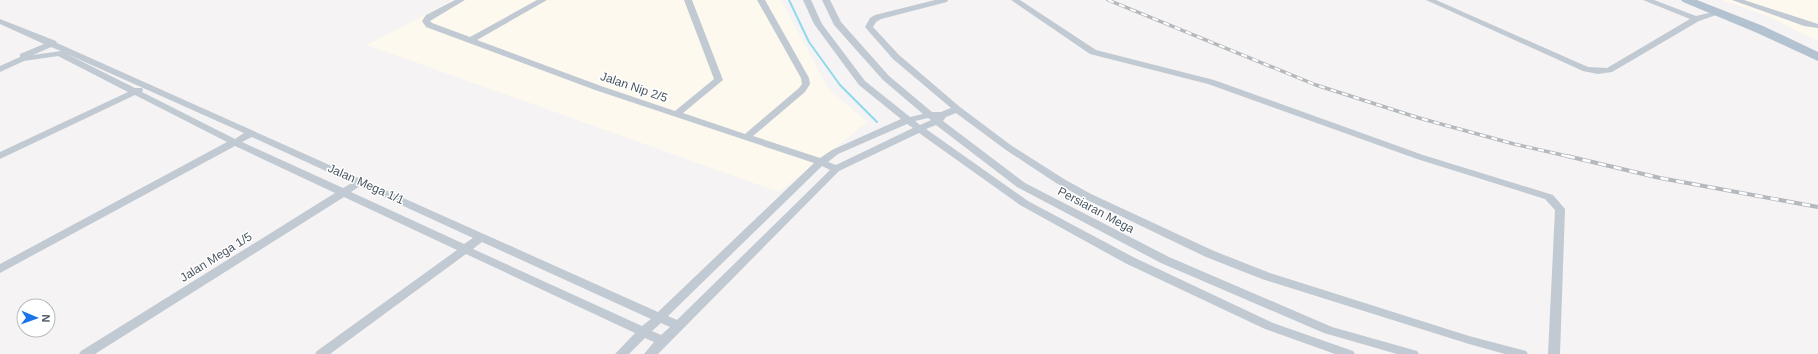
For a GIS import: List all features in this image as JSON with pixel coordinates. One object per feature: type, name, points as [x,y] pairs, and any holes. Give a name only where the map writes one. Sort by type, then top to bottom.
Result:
[{"type":"main road","points":[[1686,0],[1759,29],[1818,57]]},
{"type":"main road","points":[[1707,0],[1714,6],[1718,13]]},
{"type":"main road","points":[[1707,0],[1818,49]]},
{"type":"street","name":"Jalan Nip 2/5","points":[[461,0],[429,17],[426,21],[429,25],[598,88],[821,162],[836,169]]},
{"type":"street","points":[[471,40],[543,0]]},
{"type":"street","points":[[678,114],[720,80],[688,0]]},
{"type":"street","points":[[747,137],[802,90],[806,84],[805,78],[761,0]]},
{"type":"street","points":[[808,0],[818,24],[862,84],[908,120],[1024,203],[1129,260],[1269,326],[1349,354]]},
{"type":"street","name":"Persiaran Mega","points":[[826,0],[837,23],[886,78],[1021,185],[1165,260],[1328,330],[1413,354]]},
{"type":"street","points":[[944,0],[878,17],[873,20],[870,27],[896,57],[957,109],[1008,148],[1060,181],[1087,196],[1210,254],[1302,289],[1469,340],[1522,354]]},
{"type":"street","points":[[1015,0],[1093,52],[1211,82],[1414,155],[1549,197],[1554,200],[1560,209],[1554,354]]},
{"type":"street","points":[[1430,0],[1586,69],[1598,71],[1608,70],[1696,19],[1718,13]]},
{"type":"street","points":[[1647,0],[1696,19]]},
{"type":"street","points":[[1736,0],[1807,24],[1818,26]]},
{"type":"street","points":[[0,21],[234,142],[663,341]]},
{"type":"street","points":[[0,65],[49,45]]},
{"type":"street","points":[[0,69],[22,60],[49,45]]},
{"type":"street","name":"Jalan Mega 1/1","points":[[49,45],[147,86],[482,236],[678,326]]},
{"type":"street","points":[[0,156],[147,86]]},
{"type":"street","points":[[650,354],[836,169],[919,128],[936,117],[957,109]]},
{"type":"street","points":[[621,354],[821,162],[835,152],[908,120],[936,117]]},
{"type":"street","points":[[0,269],[252,133]]},
{"type":"street","name":"Jalan Mega 1/5","points":[[85,354],[360,182]]},
{"type":"street","points":[[321,354],[482,236]]},
{"type":"shaded area","points":[[453,0],[781,0],[828,88],[867,122],[779,192],[367,45]]},
{"type":"shaded area","points":[[1722,0],[1818,0],[1818,41],[1767,16]]},
{"type":"waterway","points":[[789,0],[809,42],[840,85],[877,122]]},
{"type":"railway","points":[[1108,0],[1316,85],[1419,118],[1514,144],[1571,157]]},
{"type":"railway","points":[[1567,156],[1660,178],[1818,207]]}]
